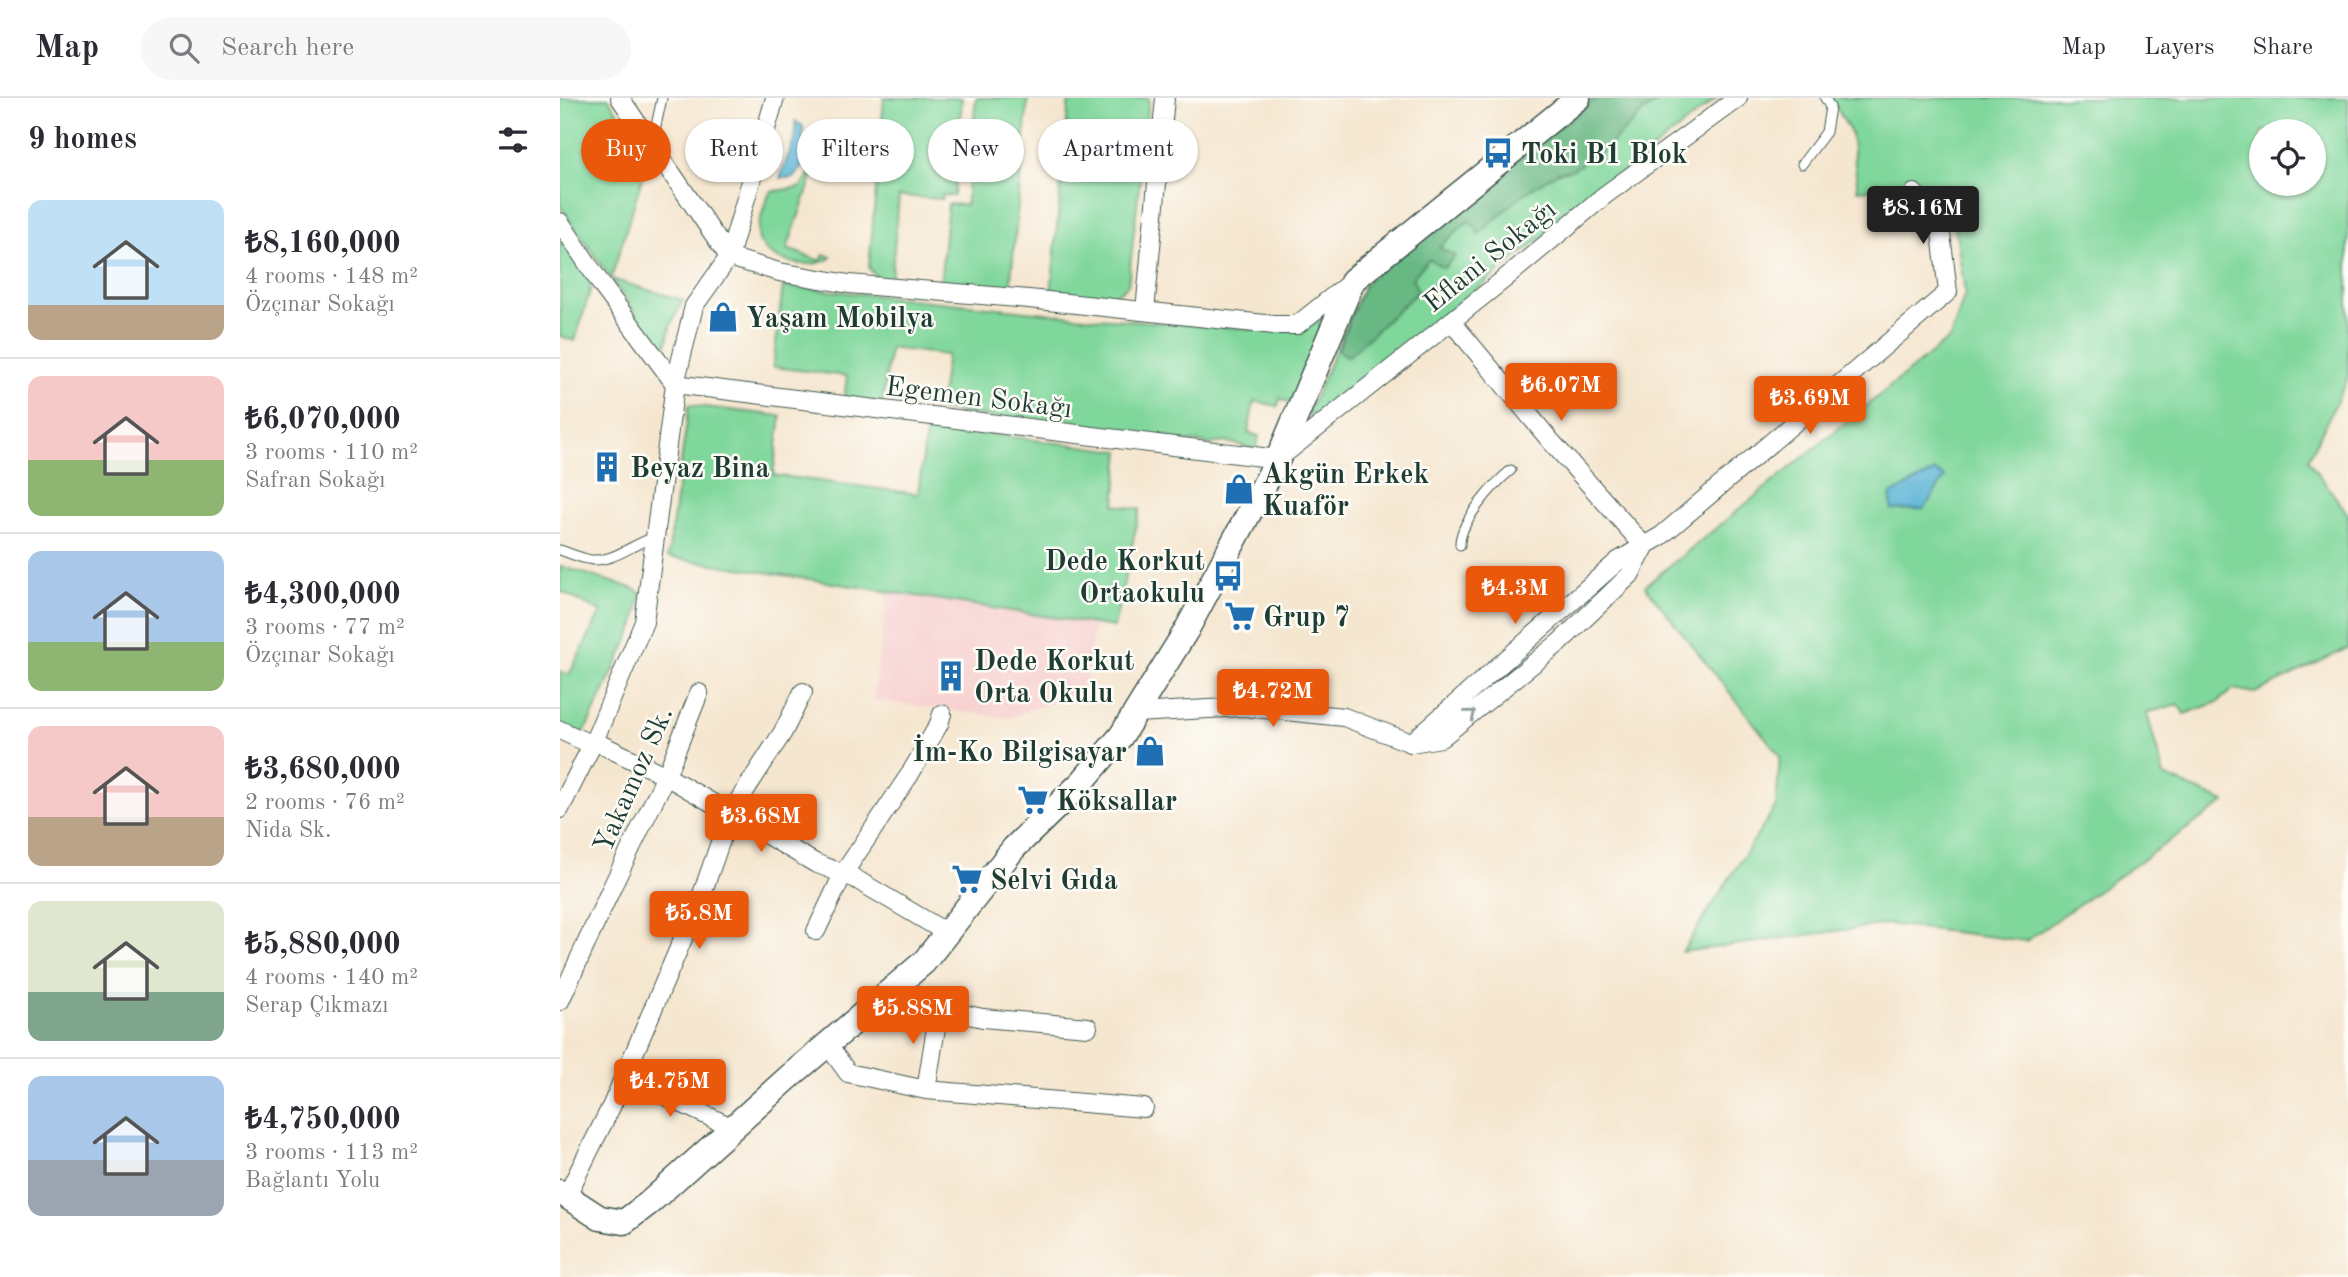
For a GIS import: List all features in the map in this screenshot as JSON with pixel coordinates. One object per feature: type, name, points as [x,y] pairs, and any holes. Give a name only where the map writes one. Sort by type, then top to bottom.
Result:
[{"type":"street","points":[[620,98],[635,119]]},
{"type":"street","points":[[560,808],[593,743],[644,622],[675,384],[694,306],[729,257],[775,98]]},
{"type":"street","points":[[1145,311],[1165,98]]},
{"type":"street","points":[[671,172],[729,257],[779,272],[849,284],[1297,325],[1578,98]]},
{"type":"street","name":"Eflani Sokağı","points":[[1278,459],[1605,195],[1738,98]]},
{"type":"street","points":[[1136,713],[1244,707],[1344,717],[1411,743],[1441,738],[1560,642],[1630,575],[1645,547],[1838,388],[1948,292],[1940,225],[1914,193]]},
{"type":"street","points":[[560,222],[603,287],[675,384]]},
{"type":"street","points":[[803,692],[783,732],[730,814],[702,894],[612,1105],[563,1194],[600,1218],[624,1222],[649,1203],[827,1044],[924,962],[1014,848],[1082,782],[1121,736],[1186,631],[1278,459],[1353,280]]},
{"type":"street","points":[[1451,321],[1549,439],[1645,547]]},
{"type":"street","name":"Egemen Sokağı","points":[[675,384],[1278,459]]},
{"type":"street","name":"Yakamoz Sk.","points":[[560,1001],[666,776],[699,693]]},
{"type":"street","points":[[816,931],[844,874],[910,774],[942,714]]},
{"type":"street","points":[[560,730],[666,776],[816,863],[844,874],[947,933]]},
{"type":"street","points":[[892,989],[939,1009],[983,1018],[1088,1027]]},
{"type":"street","points":[[926,1090],[939,1009]]},
{"type":"street","points":[[827,1044],[848,1073],[926,1090],[1143,1108]]},
{"type":"street","points":[[624,1076],[733,1128]]},
{"type":"lane","points":[[657,119],[662,98]]},
{"type":"lane","points":[[1802,164],[1826,132],[1830,107],[1825,98]]},
{"type":"lane","points":[[1460,545],[1460,538],[1478,506],[1494,483],[1511,470]]},
{"type":"lane","points":[[560,550],[587,559],[600,560],[642,540],[655,537]]},
{"type":"shaded area","points":[[888,592],[1094,624],[1085,690],[1008,718],[873,700]]},
{"type":"green space","points":[[560,98],[608,98],[622,119],[581,119],[581,182],[641,182],[611,279],[560,206]]},
{"type":"green space","points":[[884,98],[962,98],[960,119],[928,119],[928,182],[955,182],[954,196],[942,195],[942,199],[899,196],[891,280],[878,279],[869,268],[877,182],[914,182],[914,119],[882,119]]},
{"type":"green space","points":[[976,98],[1028,98],[1024,141],[1024,119],[974,119]]},
{"type":"green space","points":[[1069,98],[1149,98],[1147,119],[1067,119]]},
{"type":"green space","points":[[1593,98],[1717,98],[1312,420],[1308,413],[1364,285]]},
{"type":"green space","points":[[1598,98],[1664,98],[1643,112],[1600,154],[1571,170],[1558,172],[1520,197],[1478,235],[1477,228],[1468,221],[1439,247],[1455,256],[1444,268],[1429,259],[1412,278],[1418,291],[1348,357],[1338,350],[1365,283],[1430,224],[1446,224],[1450,220],[1449,211]]},
{"type":"green space","points":[[1831,98],[2348,98],[2348,378],[2308,460],[2348,514],[2348,648],[2255,693],[2233,689],[2218,702],[2184,714],[2178,704],[2147,713],[2164,776],[2225,802],[2026,941],[1888,924],[1682,952],[1776,806],[1780,756],[1645,586],[1951,337],[1965,293],[1954,220],[1918,186],[1858,190],[1851,133]]},
{"type":"green space","points":[[804,182],[810,182],[787,249],[821,261],[824,254],[831,257],[823,261],[813,264],[778,258],[761,244],[758,235],[760,219],[770,192],[801,187]]},
{"type":"green space","points":[[968,182],[1020,182],[1010,290],[940,285],[948,204],[966,205]]},
{"type":"green space","points":[[1061,182],[1140,182],[1128,285],[1111,299],[1051,294]]},
{"type":"green space","points":[[560,238],[592,284],[575,341],[560,336]]},
{"type":"green space","points":[[611,279],[683,300],[671,324],[664,354]]},
{"type":"green space","points":[[783,286],[1095,318],[1280,331],[1299,331],[1326,316],[1294,405],[1280,398],[1278,406],[1254,401],[1248,433],[1259,436],[1255,449],[1227,442],[1209,444],[939,410],[947,355],[890,348],[882,404],[844,400],[847,376],[773,367]]},
{"type":"green space","points":[[689,405],[781,416],[773,475],[918,494],[927,426],[1120,451],[1115,505],[1140,509],[1114,627],[668,557]]},
{"type":"green space","points":[[560,566],[635,589],[641,594],[634,627],[585,731],[578,734],[560,724],[560,671],[569,675],[601,612],[560,591]]},
{"type":"water","points":[[795,121],[797,173],[793,178],[783,178],[783,170],[795,137]]},
{"type":"water","points":[[1935,471],[1945,477],[1924,509],[1892,510],[1890,495]]},
{"type":"place","name":"Toki B1 Blok","points":[[1498,153]]},
{"type":"place","name":"Yaşam Mobilya","points":[[723,317]]},
{"type":"place","name":"Beyaz Bina","points":[[607,467]]},
{"type":"place","name":"Akgün Erkek Kuaför","points":[[1239,489]]},
{"type":"place","name":"Dede Korkut Ortaokulu","points":[[1228,576]]},
{"type":"place","name":"Grup 7","points":[[1240,616]]},
{"type":"place","name":"Dede Korkut Orta Okulu","points":[[951,676]]},
{"type":"place","name":"İm-Ko Bilgisayar","points":[[1150,751]]},
{"type":"place","name":"Köksallar","points":[[1033,800]]},
{"type":"place","name":"Selvi Gıda","points":[[967,879]]}]
